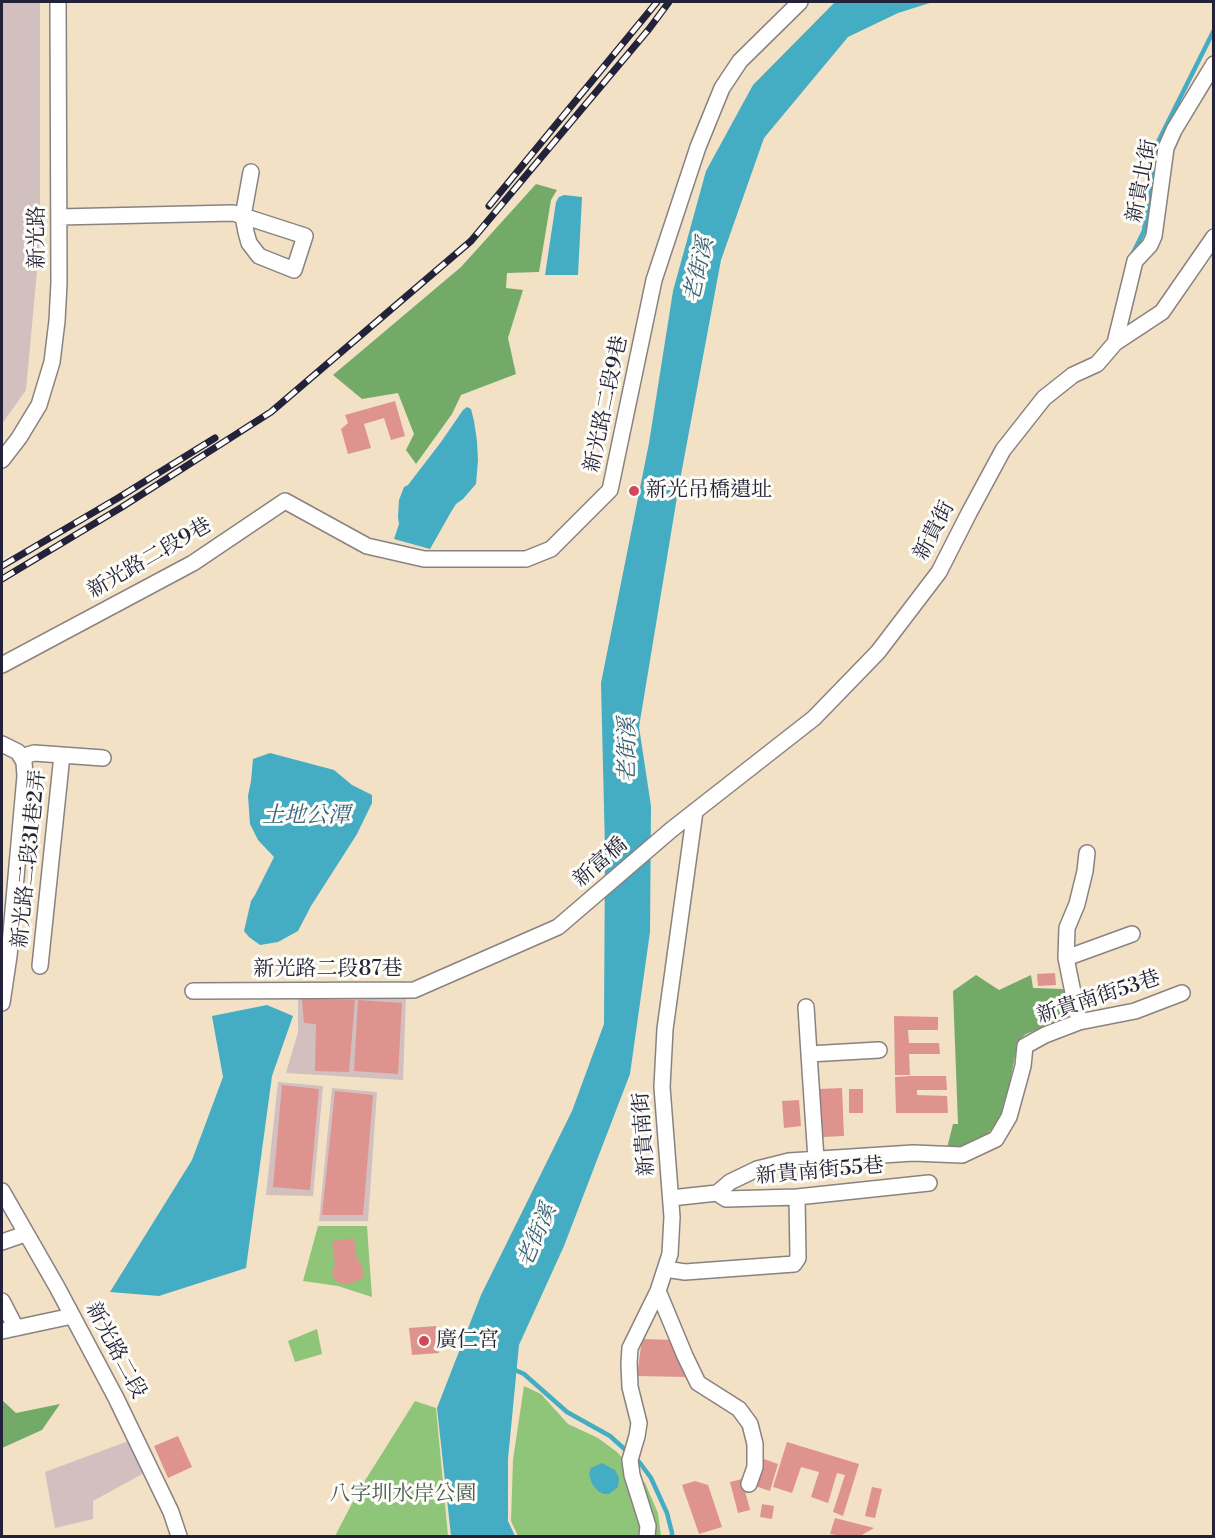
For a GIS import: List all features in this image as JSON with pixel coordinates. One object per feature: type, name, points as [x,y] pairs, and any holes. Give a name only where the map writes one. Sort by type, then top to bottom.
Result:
[{"type":"street","name":"新光路","points":[[2,459],[19,438],[39,405],[52,362],[57,321],[59,217],[58,2]]},
{"type":"street","name":"新光路二段9巷","points":[[2,664],[193,563],[285,501],[367,546],[424,560],[526,559],[551,549],[610,490],[654,280],[698,147],[722,88],[740,61],[800,2]]},
{"type":"street","name":"新貴北街","points":[[1115,344],[1135,261],[1150,245],[1154,236],[1166,148],[1174,130],[1214,64]]},
{"type":"street","points":[[59,217],[233,213],[243,216],[251,172]]},
{"type":"street","name":"新貴街","points":[[671,830],[814,718],[878,652],[939,572],[1003,450],[1044,398],[1073,375],[1096,364],[1115,344],[1162,312],[1214,237]]},
{"type":"street","points":[[2,744],[18,752],[24,762],[26,776],[9,956],[2,1003]]},
{"type":"street","points":[[21,757],[34,753],[103,758]]},
{"type":"street","name":"新光路二段31巷2弄","points":[[40,966],[62,755]]},
{"type":"street","name":"新貴南街","points":[[647,1536],[648,1526],[632,1475],[632,1453],[639,1423],[630,1387],[630,1348],[658,1291],[670,1254],[672,1216],[662,1087],[665,1029],[694,811]]},
{"type":"street","name":"新富橋","points":[[558,927],[671,830]]},
{"type":"street","points":[[1079,1022],[1066,958],[1067,928],[1077,904],[1087,853]]},
{"type":"street","name":"新光路二段87巷","points":[[193,991],[414,990],[558,927]]},
{"type":"street","points":[[1066,958],[1132,934]]},
{"type":"street","name":"新貴南街53巷","points":[[671,1198],[717,1193],[730,1182],[757,1169],[789,1161],[913,1153],[962,1155],[996,1139],[1009,1117],[1023,1066],[1025,1046],[1045,1035],[1079,1022],[1135,1011],[1182,993]]},
{"type":"street","points":[[806,1007],[816,1159]]},
{"type":"street","points":[[809,1054],[879,1050]]},
{"type":"street","name":"新貴南街55巷","points":[[717,1193],[726,1199],[797,1197],[929,1183]]},
{"type":"street","name":"新光路二段","points":[[2,1191],[117,1398],[171,1512],[179,1536]]},
{"type":"street","points":[[665,1269],[685,1272],[794,1264],[798,1258],[797,1197]]},
{"type":"street","points":[[2,1242],[25,1234]]},
{"type":"street","points":[[658,1291],[698,1383],[738,1409],[750,1424],[755,1444],[755,1467],[749,1484]]},
{"type":"street","points":[[2,1301],[9,1329],[72,1316]]},
{"type":"shaded area","points":[[2,2],[40,2],[40,238],[26,390],[2,424]]},
{"type":"shaded area","points":[[298,995],[406,997],[403,1080],[286,1073],[298,1032]]},
{"type":"shaded area","points":[[278,1082],[323,1086],[313,1196],[266,1195]]},
{"type":"shaded area","points":[[332,1088],[377,1092],[368,1221],[319,1221]]},
{"type":"shaded area","points":[[131,1440],[146,1472],[93,1501],[93,1519],[55,1528],[45,1472]]},
{"type":"green space","points":[[536,184],[557,190],[551,200],[539,272],[507,273],[506,288],[523,290],[508,338],[516,374],[461,395],[452,414],[416,464],[406,450],[414,434],[398,393],[362,399],[333,375],[461,267]]},
{"type":"green space","points":[[976,975],[999,990],[1031,975],[1033,988],[1063,989],[1073,1015],[1026,1034],[1020,1039],[1005,1108],[998,1123],[987,1134],[968,1145],[947,1148],[953,1124],[958,1124],[953,991]]},
{"type":"green space","points":[[318,1226],[367,1226],[372,1297],[338,1286],[303,1281]]},
{"type":"green space","points":[[317,1329],[322,1354],[295,1362],[288,1341]]},
{"type":"green space","points":[[524,1386],[541,1394],[568,1424],[598,1438],[617,1452],[645,1483],[658,1513],[661,1536],[518,1536],[511,1521],[513,1460]]},
{"type":"green space","points":[[2,1400],[16,1413],[60,1404],[42,1430],[2,1448]]},
{"type":"green space","name":"八字圳水岸公園","points":[[415,1401],[436,1408],[448,1536],[335,1536],[359,1490]]},
{"type":"water","name":"老街溪","points":[[835,2],[933,2],[898,13],[848,37],[764,138],[721,260],[678,491],[639,727],[651,806],[650,932],[630,1074],[564,1246],[519,1345],[508,1459],[508,1521],[515,1536],[451,1536],[437,1408],[481,1295],[572,1111],[604,1024],[605,849],[601,683],[649,443],[673,291],[706,171],[753,85]]},
{"type":"water","points":[[564,195],[582,197],[578,275],[545,275],[556,202]]},
{"type":"water","points":[[467,407],[471,409],[477,441],[476,484],[456,504],[430,549],[394,539],[399,524],[399,500],[404,487],[408,485]]},
{"type":"water","name":"土地公潭","points":[[270,753],[334,770],[352,785],[372,795],[372,803],[357,834],[311,906],[298,931],[278,942],[260,945],[244,931],[251,901],[274,857],[258,840],[250,824],[248,796],[253,759]]},
{"type":"water","points":[[267,1005],[293,1016],[272,1076],[246,1268],[159,1296],[110,1292],[192,1160],[223,1077],[212,1016]]},
{"type":"water","points":[[602,1463],[615,1470],[619,1478],[618,1487],[609,1494],[598,1491],[592,1484],[589,1474],[591,1468]]},
{"type":"building","points":[[395,401],[405,436],[391,440],[384,418],[364,424],[371,448],[348,454],[341,429],[348,423],[345,415]]},
{"type":"building","points":[[1055,973],[1056,985],[1038,986],[1037,974]]},
{"type":"building","points":[[302,999],[355,1000],[349,1072],[315,1071],[316,1024],[304,1023]]},
{"type":"building","points":[[358,1000],[402,1003],[398,1074],[354,1071]]},
{"type":"building","points":[[894,1016],[938,1017],[938,1030],[908,1030],[909,1043],[939,1043],[940,1054],[909,1054],[910,1075],[895,1075]]},
{"type":"building","points":[[946,1076],[947,1090],[917,1090],[917,1095],[947,1096],[948,1113],[896,1113],[895,1077]]},
{"type":"building","points":[[282,1085],[319,1089],[310,1190],[273,1187]]},
{"type":"building","points":[[842,1088],[844,1136],[822,1137],[819,1089]]},
{"type":"building","points":[[849,1089],[863,1089],[863,1113],[849,1113]]},
{"type":"building","points":[[335,1091],[373,1095],[363,1215],[322,1215]]},
{"type":"building","points":[[799,1100],[801,1126],[784,1128],[782,1101]]},
{"type":"building","points":[[354,1238],[357,1260],[361,1263],[364,1276],[350,1284],[342,1284],[332,1275],[335,1264],[332,1241]]},
{"type":"building","name":"廣仁宮","points":[[436,1326],[439,1353],[412,1355],[409,1328]]},
{"type":"building","points":[[642,1339],[674,1340],[687,1377],[637,1376]]},
{"type":"building","points":[[178,1436],[192,1467],[168,1478],[154,1446]]},
{"type":"building","points":[[787,1442],[859,1464],[843,1516],[833,1512],[845,1475],[837,1473],[828,1503],[811,1497],[819,1472],[801,1467],[792,1493],[773,1487]]},
{"type":"building","points":[[764,1459],[778,1464],[770,1491],[755,1486]]},
{"type":"building","points":[[742,1479],[750,1510],[738,1513],[730,1482]]},
{"type":"building","points":[[695,1481],[708,1485],[722,1527],[699,1534],[682,1485]]},
{"type":"building","points":[[872,1487],[882,1489],[875,1518],[865,1516]]},
{"type":"building","points":[[762,1504],[774,1506],[772,1519],[760,1517]]},
{"type":"building","points":[[835,1518],[874,1528],[860,1536],[830,1534]]},
{"type":"waterway","points":[[1132,255],[1144,231],[1156,146],[1214,30]]},
{"type":"waterway","points":[[513,1369],[524,1374],[567,1412],[610,1436],[640,1463],[651,1478],[667,1513],[672,1536]]},
{"type":"railway","points":[[489,206],[657,2]]},
{"type":"railway","points":[[2,579],[122,507],[271,412],[471,241],[649,29],[669,2]]},
{"type":"railway","points":[[2,566],[215,438]]},
{"type":"place","name":"新光吊橋遺址","points":[[634,491]]},
{"type":"place","name":"廣仁宮","points":[[424,1341]]}]
